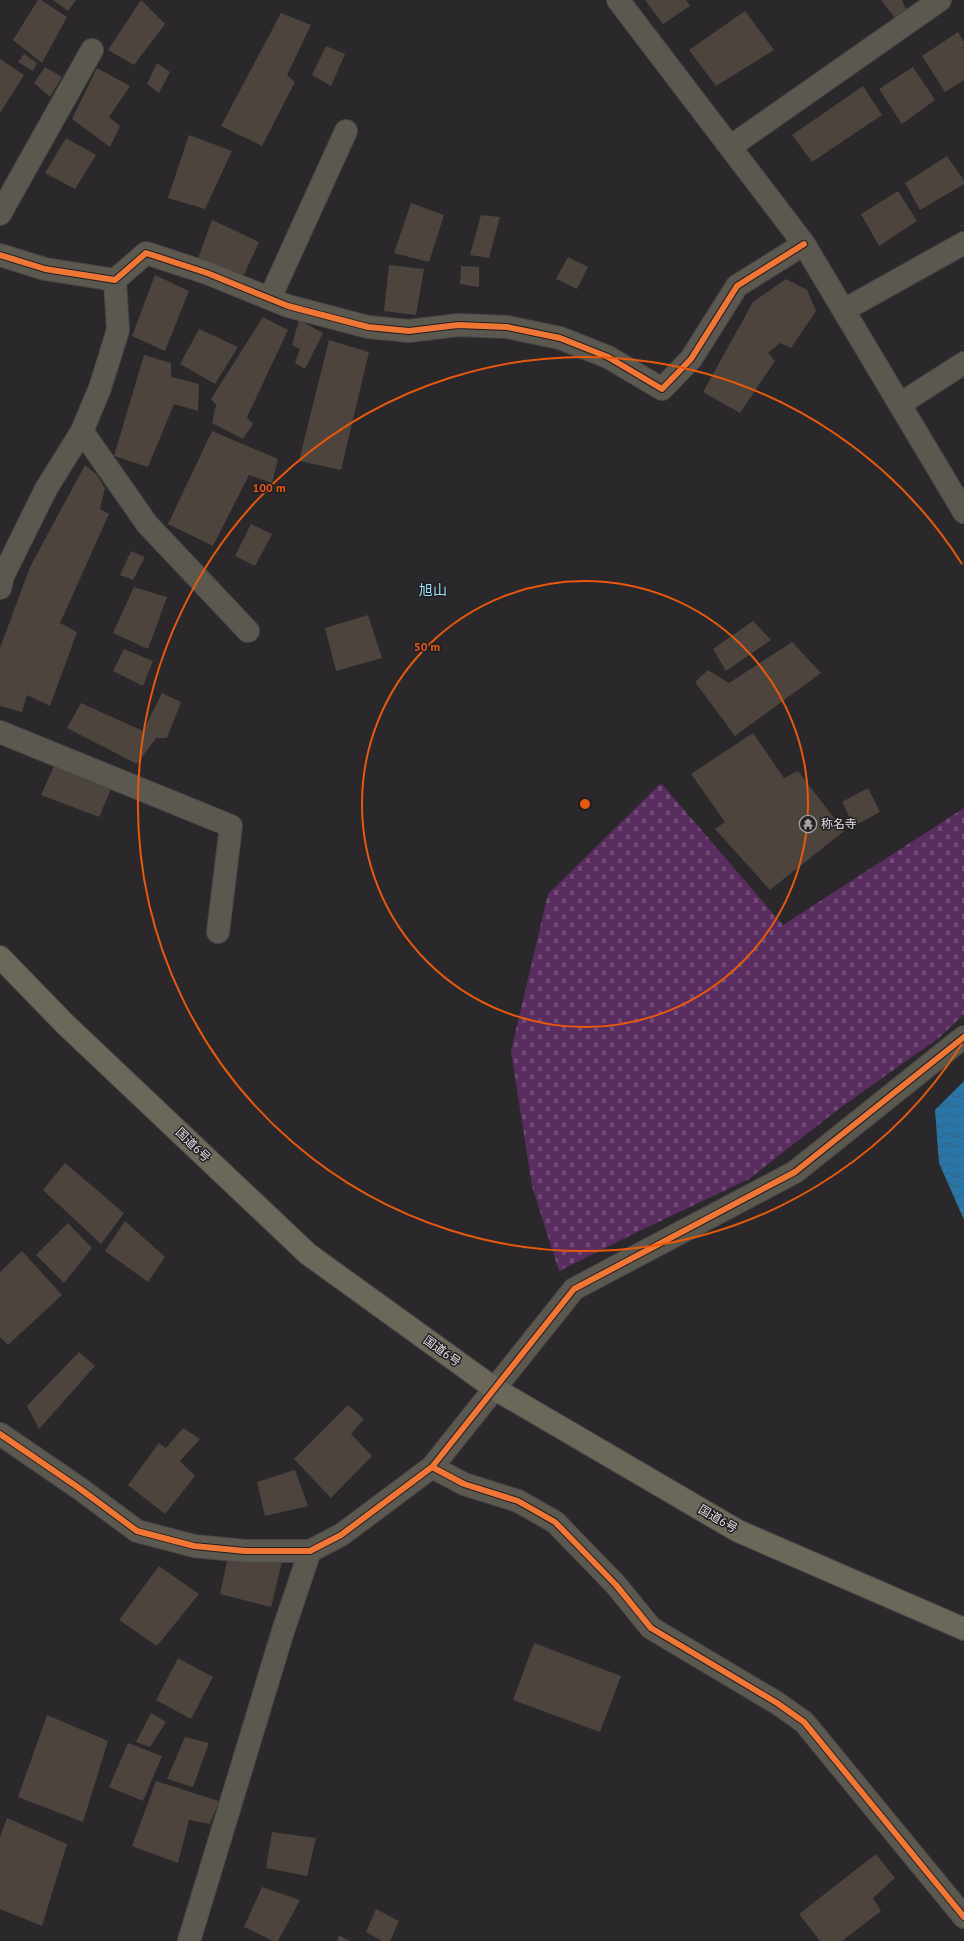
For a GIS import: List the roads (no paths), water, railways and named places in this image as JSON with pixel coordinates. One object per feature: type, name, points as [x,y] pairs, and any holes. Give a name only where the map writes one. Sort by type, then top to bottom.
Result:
[{"type":"highway","name":"国道6号","points":[[0,956],[65,1024],[308,1254],[495,1389],[738,1532],[964,1629]]},
{"type":"street","points":[[618,0],[804,244],[964,512]]},
{"type":"street","points":[[730,147],[940,0]]},
{"type":"street","points":[[0,214],[92,50]]},
{"type":"street","points":[[270,298],[346,131]]},
{"type":"street","points":[[844,310],[964,243]]},
{"type":"street","points":[[0,255],[45,269],[115,280],[146,253],[207,273],[270,298],[322,316],[368,327],[409,331],[458,325],[507,327],[560,338],[608,357],[662,389],[692,359],[737,286],[804,244]]},
{"type":"street","points":[[0,588],[3,576],[46,489],[82,431],[100,388],[118,330],[115,280]]},
{"type":"street","points":[[900,404],[964,363]]},
{"type":"street","points":[[82,431],[147,524],[248,631]]},
{"type":"street","points":[[0,732],[231,826],[218,932]]},
{"type":"street","points":[[0,1434],[79,1488],[137,1531],[194,1546],[245,1551],[310,1551],[341,1535],[432,1467],[574,1289],[795,1172],[964,1038]]},
{"type":"street","points":[[432,1467],[464,1484],[518,1501],[555,1522],[616,1585],[651,1628],[777,1703],[804,1722],[964,1917]]},
{"type":"street","points":[[189,1941],[281,1638],[310,1551]]},
{"type":"water","points":[[964,1081],[964,1220],[939,1163],[935,1110]]},
{"type":"place","name":"称名寺","points":[[808,824]]},
{"type":"district","name":"旭山","points":[[433,590]]}]
